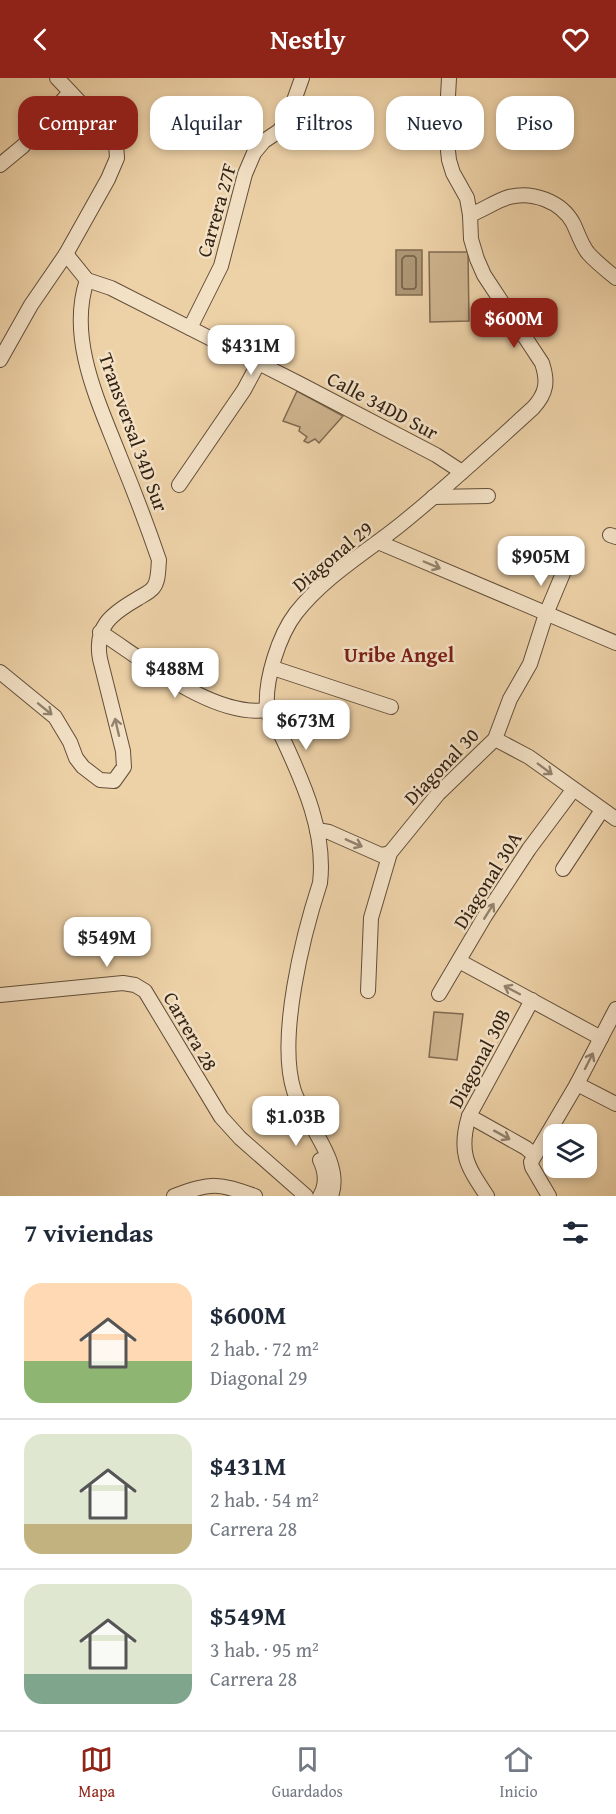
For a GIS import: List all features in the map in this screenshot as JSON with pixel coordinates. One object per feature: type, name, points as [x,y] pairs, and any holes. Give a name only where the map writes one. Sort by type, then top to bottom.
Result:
[{"type":"street","points":[[0,360],[31,305],[66,254],[108,179],[117,158],[116,144],[108,132],[57,78]]},
{"type":"street","name":"Carrera 27F","points":[[190,328],[221,266],[244,174],[254,153],[264,141],[279,131],[287,120],[302,78]]},
{"type":"street","name":"Diagonal 29","points":[[267,710],[270,680],[279,646],[295,614],[315,590],[378,542],[462,472],[533,408],[542,398],[546,387],[546,376],[542,363],[484,275],[477,259],[471,239],[467,198],[453,173],[446,146],[449,78]]},
{"type":"street","points":[[0,165],[23,146],[70,92]]},
{"type":"street","points":[[470,214],[505,198],[521,195],[535,196],[555,204],[572,221],[588,252],[616,278]]},
{"type":"street","points":[[66,254],[87,280]]},
{"type":"street","name":"Calle 34DD Sur","points":[[87,280],[111,288],[259,362],[435,455],[462,472]]},
{"type":"street","name":"Transversal 34D Sur","points":[[87,280],[80,316],[87,363],[97,398],[159,560],[158,576],[153,588],[117,612],[100,632]]},
{"type":"street","points":[[179,485],[244,390],[259,362]]},
{"type":"street","points":[[434,496],[488,496]]},
{"type":"street","points":[[378,542],[616,643]]},
{"type":"street","name":"Diagonal 30","points":[[368,991],[371,918],[390,853],[438,794],[495,739],[510,699],[530,664],[564,570]]},
{"type":"street","points":[[0,672],[55,717],[70,742],[76,758],[83,767],[100,780],[114,781],[124,766],[100,659],[98,645],[100,632],[171,679],[216,704],[252,712],[267,710],[298,771],[317,830],[322,868],[296,973],[290,1022],[290,1065],[294,1089],[333,1169],[334,1188],[331,1196]]},
{"type":"street","points":[[273,668],[391,707]]},
{"type":"street","points":[[495,739],[529,757],[616,819]]},
{"type":"street","name":"Diagonal 30A","points":[[439,994],[529,849],[573,790]]},
{"type":"street","points":[[563,869],[602,810]]},
{"type":"street","points":[[317,830],[329,832],[381,855],[390,853]]},
{"type":"street","points":[[459,961],[601,1038]]},
{"type":"street","name":"Carrera 28","points":[[0,995],[123,983],[135,985],[145,991],[220,1117],[240,1138],[306,1196]]},
{"type":"street","name":"Diagonal 30B","points":[[487,1196],[473,1174],[465,1154],[463,1136],[469,1116],[532,1000]]},
{"type":"street","points":[[549,1196],[532,1167],[534,1155],[548,1136],[615,1013]]},
{"type":"street","points":[[577,1084],[616,1104]]},
{"type":"street","points":[[299,1101],[303,1124],[325,1173],[325,1183],[320,1196]]},
{"type":"street","points":[[469,1116],[526,1148],[534,1155]]},
{"type":"street","points":[[174,1196],[216,1185],[248,1195]]},
{"type":"shaded area","points":[[429,252],[468,252],[469,321],[430,322]]},
{"type":"shaded area","points":[[297,391],[343,416],[319,443],[315,439],[308,443],[304,441],[307,437],[299,431],[300,427],[283,421]]},
{"type":"shaded area","points":[[434,1012],[463,1014],[457,1060],[429,1057]]},
{"type":"water","points":[[396,250],[422,250],[422,295],[396,295]]},
{"type":"district","name":"Uribe Angel","points":[[399,654]]}]
